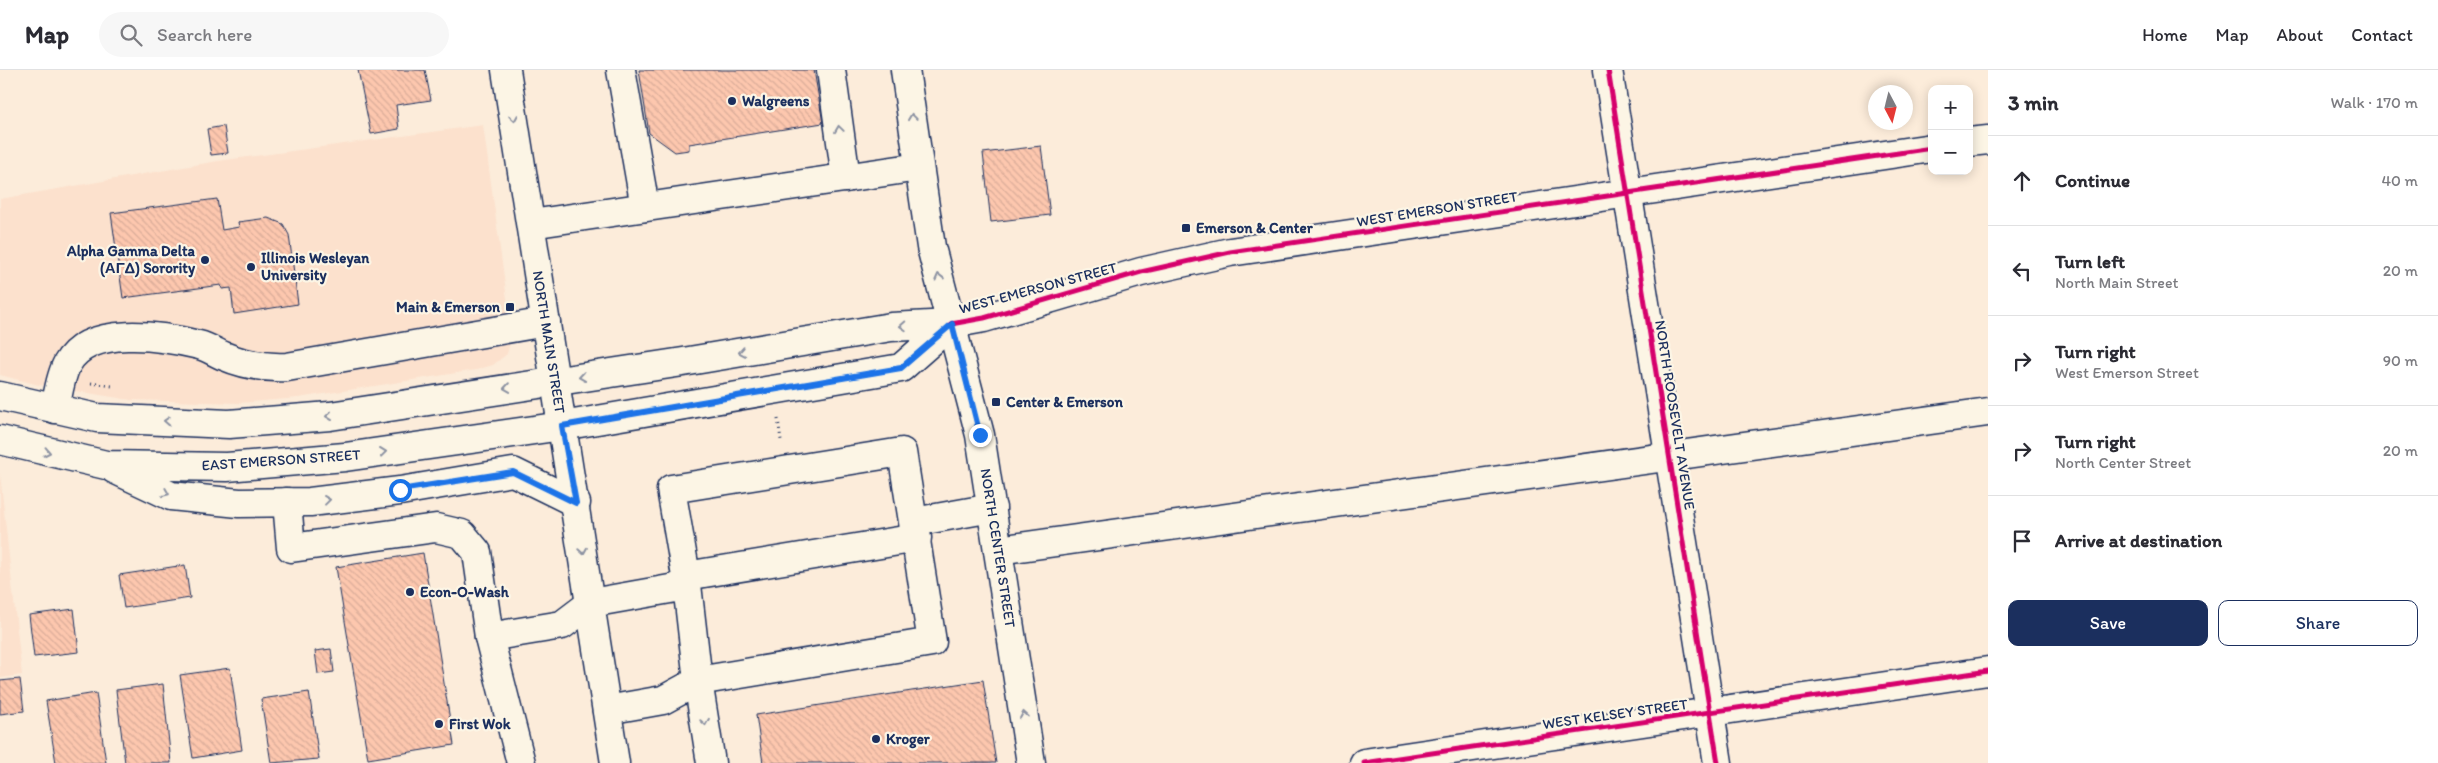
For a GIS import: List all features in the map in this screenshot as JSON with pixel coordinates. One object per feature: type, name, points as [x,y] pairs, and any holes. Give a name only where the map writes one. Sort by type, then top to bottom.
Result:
[{"type":"main road","name":"NORTH MAIN STREET","points":[[506,70],[562,426],[576,503],[615,763]]},
{"type":"main road","points":[[621,70],[644,207]]},
{"type":"main road","points":[[830,70],[846,178]]},
{"type":"main road","name":"NORTH CENTER STREET","points":[[905,70],[931,247],[980,435],[1031,763]]},
{"type":"main road","name":"NORTH ROOSEVELT AVENUE","points":[[1608,70],[1718,763]]},
{"type":"main road","points":[[1973,142],[1988,140]]},
{"type":"main road","name":"WEST EMERSON STREET","points":[[555,381],[891,327],[952,324],[1024,306],[1141,272],[1230,252],[1928,149]]},
{"type":"main road","points":[[531,224],[919,167]]},
{"type":"main road","points":[[55,408],[67,365],[77,351],[93,342],[115,337],[141,336],[200,345],[242,363],[264,368],[287,367],[546,322]]},
{"type":"main road","name":"WEST EMERSON STREET","points":[[562,426],[901,368],[952,324]]},
{"type":"main road","points":[[0,396],[96,418],[228,424],[330,416],[555,381]]},
{"type":"main road","points":[[998,550],[1988,412]]},
{"type":"main road","name":"EAST EMERSON STREET","points":[[0,440],[106,465],[227,467],[354,456],[562,426]]},
{"type":"main road","points":[[607,710],[663,700],[698,681],[932,642],[916,530],[902,452],[671,489],[686,581],[698,681],[711,763]]},
{"type":"main road","points":[[106,465],[171,496],[239,503],[310,502],[513,472],[576,503]]},
{"type":"main road","points":[[288,502],[291,548],[436,528],[462,534],[477,552],[489,637],[521,763]]},
{"type":"main road","points":[[489,637],[562,625],[591,603],[916,530],[992,508]]},
{"type":"main road","name":"WEST KELSEY STREET","points":[[1364,763],[1988,671]]},
{"type":"shaded area","name":"Illinois Wesleyan University","points":[[483,125],[512,335],[507,354],[493,365],[476,370],[298,398],[240,403],[131,400],[39,385],[0,375],[0,199],[218,161]]},
{"type":"shaded area","points":[[0,474],[22,675],[0,678]]},
{"type":"building","points":[[358,70],[425,70],[431,100],[396,105],[399,129],[371,134]]},
{"type":"building","name":"Walgreens","points":[[639,70],[814,70],[823,123],[689,144],[689,150],[675,152],[649,133]]},
{"type":"building","points":[[224,126],[228,153],[211,155],[207,129]]},
{"type":"building","points":[[1041,146],[1050,215],[991,222],[983,153]]},
{"type":"building","name":"Alpha Gamma Delta (ΑΓΔ) Sorority","points":[[217,199],[222,230],[239,227],[238,222],[268,218],[283,224],[289,235],[298,304],[234,314],[231,288],[222,289],[221,285],[123,298],[111,213]]},
{"type":"building","points":[[423,553],[454,745],[368,759],[336,567]]},
{"type":"building","points":[[185,565],[190,598],[124,608],[119,575]]},
{"type":"building","points":[[74,609],[79,652],[34,657],[29,615]]},
{"type":"building","points":[[331,649],[334,672],[318,674],[315,651]]},
{"type":"building","points":[[230,668],[242,750],[193,758],[180,675]]},
{"type":"building","points":[[20,679],[24,711],[0,714],[0,681]]},
{"type":"building","name":"Kroger","points":[[983,680],[996,763],[763,763],[756,715]]},
{"type":"building","points":[[163,684],[171,763],[125,763],[116,690]]},
{"type":"building","points":[[309,692],[319,759],[271,763],[261,699]]},
{"type":"building","points":[[96,693],[106,763],[56,763],[46,701]]},
{"type":"cycle path","points":[[1608,70],[1718,763]]},
{"type":"cycle path","points":[[951,324],[984,318],[1141,272],[1230,252],[1928,149]]},
{"type":"cycle path","points":[[1364,763],[1988,671]]},
{"type":"place","name":"Walgreens","points":[[732,101]]},
{"type":"place","name":"Emerson & Center","points":[[1186,228]]},
{"type":"place","name":"Alpha Gamma Delta (ΑΓΔ) Sorority","points":[[205,260]]},
{"type":"place","name":"Illinois Wesleyan University","points":[[251,267]]},
{"type":"place","name":"Main & Emerson","points":[[510,307]]},
{"type":"place","name":"Center & Emerson","points":[[996,402]]},
{"type":"place","name":"Econ-O-Wash","points":[[410,592]]},
{"type":"place","name":"First Wok","points":[[439,724]]},
{"type":"place","name":"Kroger","points":[[876,739]]},
{"type":"route","points":[[400,490],[513,472],[576,503],[562,426],[901,368],[952,324],[980,435]]}]
